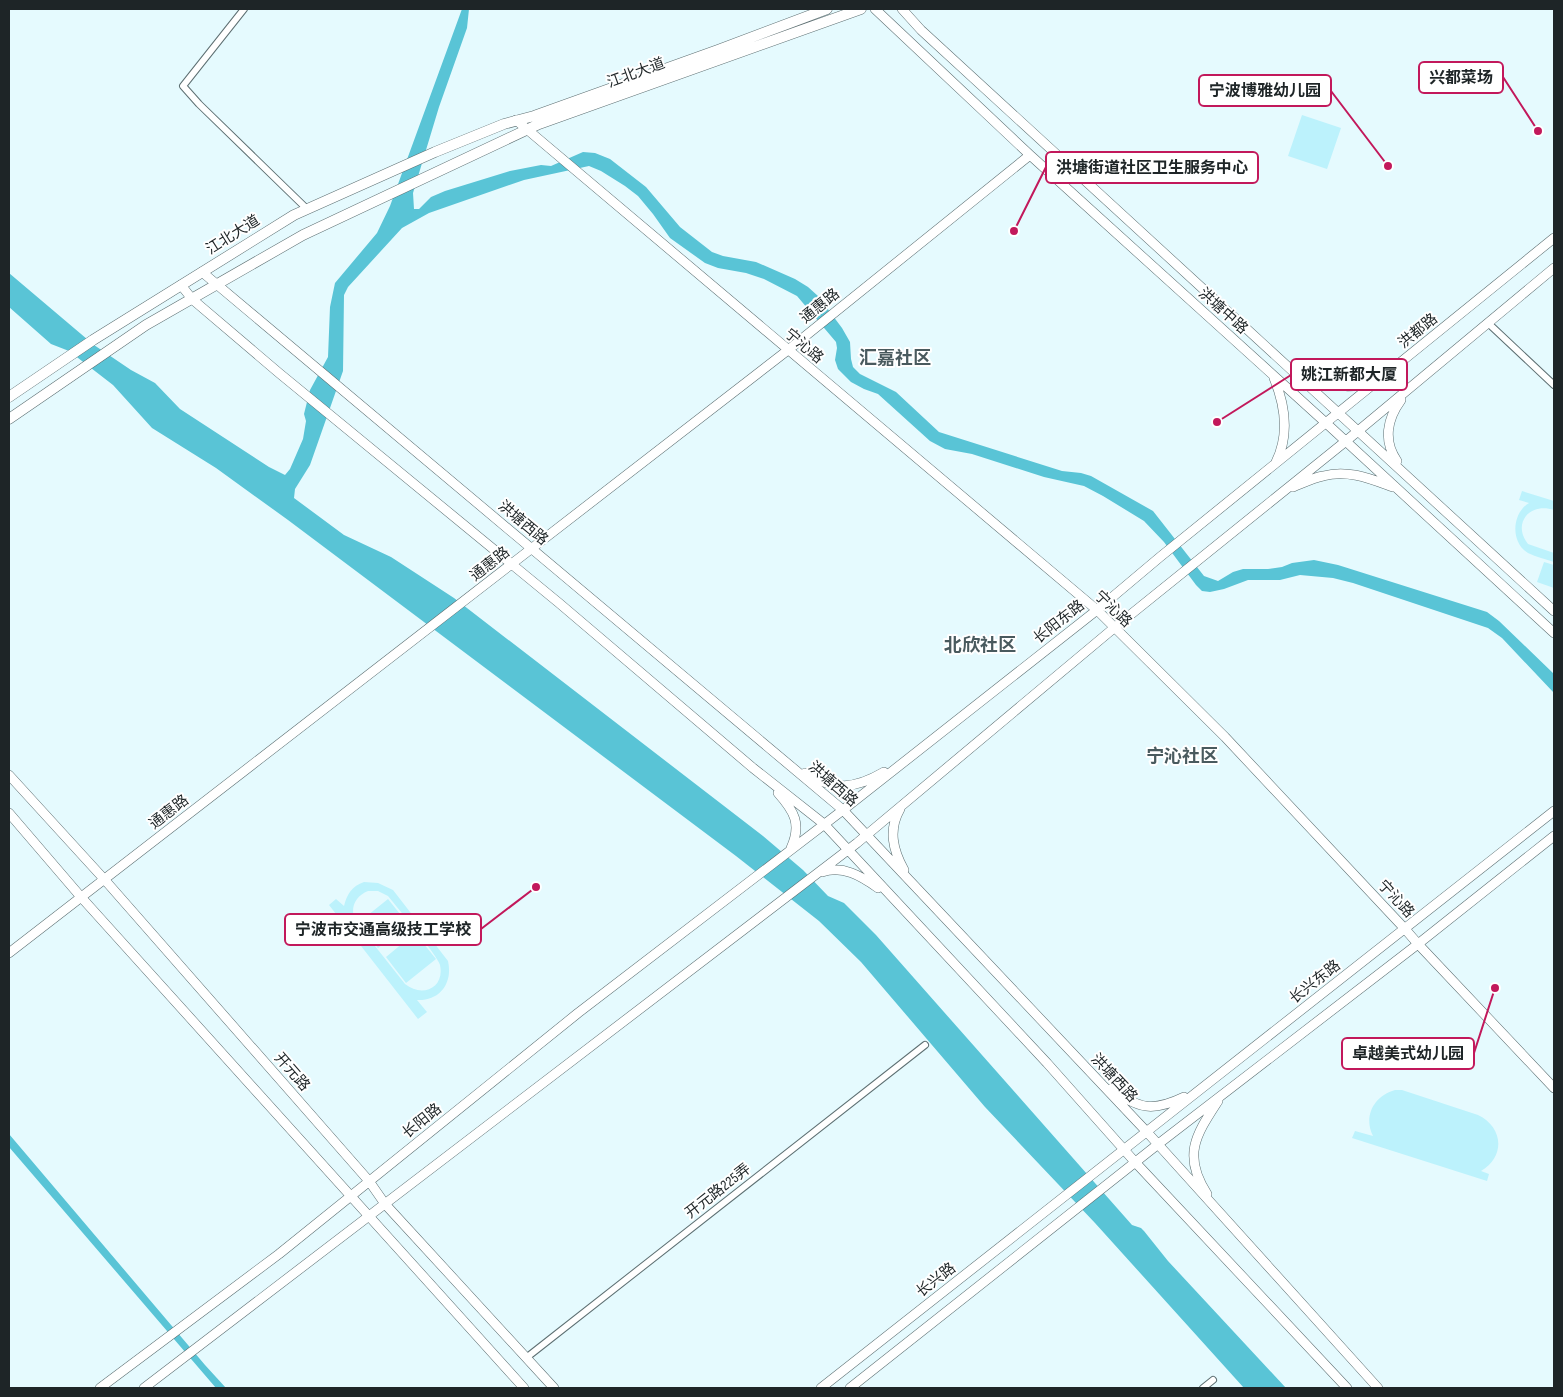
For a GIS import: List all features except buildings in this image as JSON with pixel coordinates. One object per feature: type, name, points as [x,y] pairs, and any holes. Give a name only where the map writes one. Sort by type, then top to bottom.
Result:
[{"type":"main road","name":"江北大道","points":[[9,397],[94,340],[294,215],[435,152],[516,120],[534,116],[827,9]]},
{"type":"main road","name":"江北大道","points":[[217,285],[303,235],[549,120],[861,9]]},
{"type":"main road","name":"洪塘中路","points":[[875,9],[1030,155],[1326,422],[1554,633]]},
{"type":"main road","name":"洪塘中路","points":[[902,9],[928,37],[1554,611]]},
{"type":"main road","name":"宁沁路","points":[[516,120],[1096,610],[1225,737],[1554,1088]]},
{"type":"main road","name":"通惠路","points":[[9,953],[788,350],[1030,155]]},
{"type":"main road","name":"洪都路","points":[[1275,464],[1554,238]]},
{"type":"main road","points":[[144,1388],[847,850],[1114,628],[1359,431],[1554,268]]},
{"type":"main road","name":"洪塘西路","points":[[202,272],[842,810],[867,834],[1146,1132],[1378,1388]]},
{"type":"main road","points":[[181,285],[192,299],[306,396],[824,824],[1047,1062],[1135,1162],[1346,1388]]},
{"type":"main road","points":[[9,419],[146,325],[217,285]]},
{"type":"main road","points":[[1286,364],[1317,380],[1344,386],[1358,385],[1384,376]]},
{"type":"main road","points":[[1273,375],[1280,393],[1285,426],[1284,441],[1275,464]]},
{"type":"main road","points":[[1407,391],[1392,414],[1388,433],[1389,446],[1408,476]]},
{"type":"main road","name":"长阳东路","points":[[788,852],[1096,610],[1275,464]]},
{"type":"main road","points":[[1284,491],[1324,476],[1340,473],[1356,474],[1398,489]]},
{"type":"main road","points":[[782,759],[821,781],[849,786],[873,778],[914,754]]},
{"type":"main road","name":"开元路","points":[[9,775],[104,879],[369,1181],[385,1204],[554,1388]]},
{"type":"main road","points":[[765,777],[794,814],[796,832],[788,852]]},
{"type":"main road","points":[[903,804],[894,822],[894,846],[910,881]]},
{"type":"main road","name":"长兴东路","points":[[1093,1173],[1554,812]]},
{"type":"main road","points":[[9,814],[81,897],[524,1388]]},
{"type":"main road","points":[[1135,1162],[1418,944],[1554,836]]},
{"type":"main road","name":"长阳路","points":[[100,1388],[279,1254],[578,1013],[788,852]]},
{"type":"main road","points":[[815,875],[831,869],[850,871],[872,883],[893,898]]},
{"type":"main road","points":[[1095,1078],[1123,1098],[1140,1106],[1155,1107],[1169,1104],[1199,1090]]},
{"type":"main road","points":[[1219,1213],[1199,1181],[1195,1168],[1194,1152],[1196,1139],[1222,1095]]},
{"type":"main road","name":"长兴路","points":[[850,1388],[1135,1162]]},
{"type":"main road","name":"长兴路","points":[[822,1388],[1093,1173]]},
{"type":"street","points":[[244,9],[183,86],[199,104],[307,209]]},
{"type":"street","points":[[1488,323],[1554,386]]},
{"type":"street","name":"开元路225弄","points":[[526,1358],[925,1044]]},
{"type":"street","points":[[1203,1388],[1213,1380]]},
{"type":"shaded area","points":[[1302,115],[1341,128],[1327,169],[1288,156]]},
{"type":"shaded area","points":[[1522,491],[1554,501],[1554,510],[1537,509],[1526,516],[1522,529],[1523,536],[1528,544],[1554,553],[1554,562],[1528,553],[1518,542],[1515,528],[1516,520],[1519,513],[1529,503],[1519,500]]},
{"type":"shaded area","points":[[1544,562],[1554,565],[1554,588],[1537,582]]},
{"type":"shaded area","points":[[364,882],[378,883],[393,890],[448,961],[448,977],[443,989],[438,994],[425,1000],[417,1000],[427,1012],[418,1019],[329,905],[336,899],[344,906],[351,891]],"holes":[[[378,891],[388,896],[438,960],[441,973],[436,985],[431,988],[418,990],[405,984],[356,922],[353,912],[354,904],[363,893]]]},
{"type":"shaded area","points":[[388,899],[408,924],[378,948],[358,923]]},
{"type":"shaded area","points":[[415,933],[436,959],[406,983],[386,957]]},
{"type":"shaded area","points":[[1395,1090],[1402,1090],[1478,1115],[1486,1120],[1497,1134],[1498,1142],[1495,1158],[1481,1171],[1489,1174],[1487,1181],[1352,1138],[1355,1131],[1373,1136],[1369,1121],[1372,1108],[1381,1097]]},
{"type":"water","points":[[462,9],[469,9],[467,28],[439,107],[413,193],[414,209],[419,209],[431,197],[445,191],[510,171],[541,165],[551,166],[583,152],[595,153],[610,159],[646,187],[680,227],[712,252],[756,262],[795,279],[808,287],[818,296],[850,342],[853,367],[860,374],[896,392],[939,432],[1062,471],[1091,476],[1153,511],[1204,576],[1218,581],[1233,572],[1243,569],[1268,569],[1314,560],[1338,565],[1487,612],[1499,621],[1554,674],[1554,693],[1502,638],[1488,628],[1333,578],[1300,575],[1280,580],[1248,580],[1224,589],[1210,592],[1202,591],[1164,542],[1144,521],[1103,496],[1084,486],[1044,477],[972,454],[945,449],[930,441],[878,394],[851,382],[838,369],[835,360],[836,342],[797,296],[764,279],[705,263],[670,238],[638,196],[601,171],[589,166],[524,180],[429,213],[402,228],[348,287],[344,295],[343,371],[310,465],[295,489],[294,498],[344,535],[391,557],[454,598],[763,836],[803,870],[828,896],[844,903],[876,935],[1132,1225],[1144,1231],[1168,1261],[1286,1388],[1244,1388],[1095,1223],[985,1107],[861,962],[819,921],[736,856],[288,520],[216,468],[152,428],[113,385],[69,351],[51,344],[9,307],[9,273],[94,345],[131,370],[155,383],[180,409],[269,467],[285,475],[290,469],[303,439],[306,421],[304,414],[310,390],[328,357],[330,307],[335,283],[377,233],[390,206]]},
{"type":"water","points":[[9,1134],[226,1388],[216,1388],[9,1147]]},
{"type":"place","name":"兴都菜场","points":[[1538,131]]},
{"type":"place","name":"宁波博雅幼儿园","points":[[1388,166]]},
{"type":"place","name":"洪塘街道社区卫生服务中心","points":[[1014,231]]},
{"type":"place","name":"姚江新都大厦","points":[[1217,422]]},
{"type":"place","name":"宁波市交通高级技工学校","points":[[536,887]]},
{"type":"place","name":"卓越美式幼儿园","points":[[1495,988]]},
{"type":"district","name":"汇嘉社区","points":[[895,358]]},
{"type":"district","name":"北欣社区","points":[[980,645]]},
{"type":"district","name":"宁沁社区","points":[[1182,756]]}]
